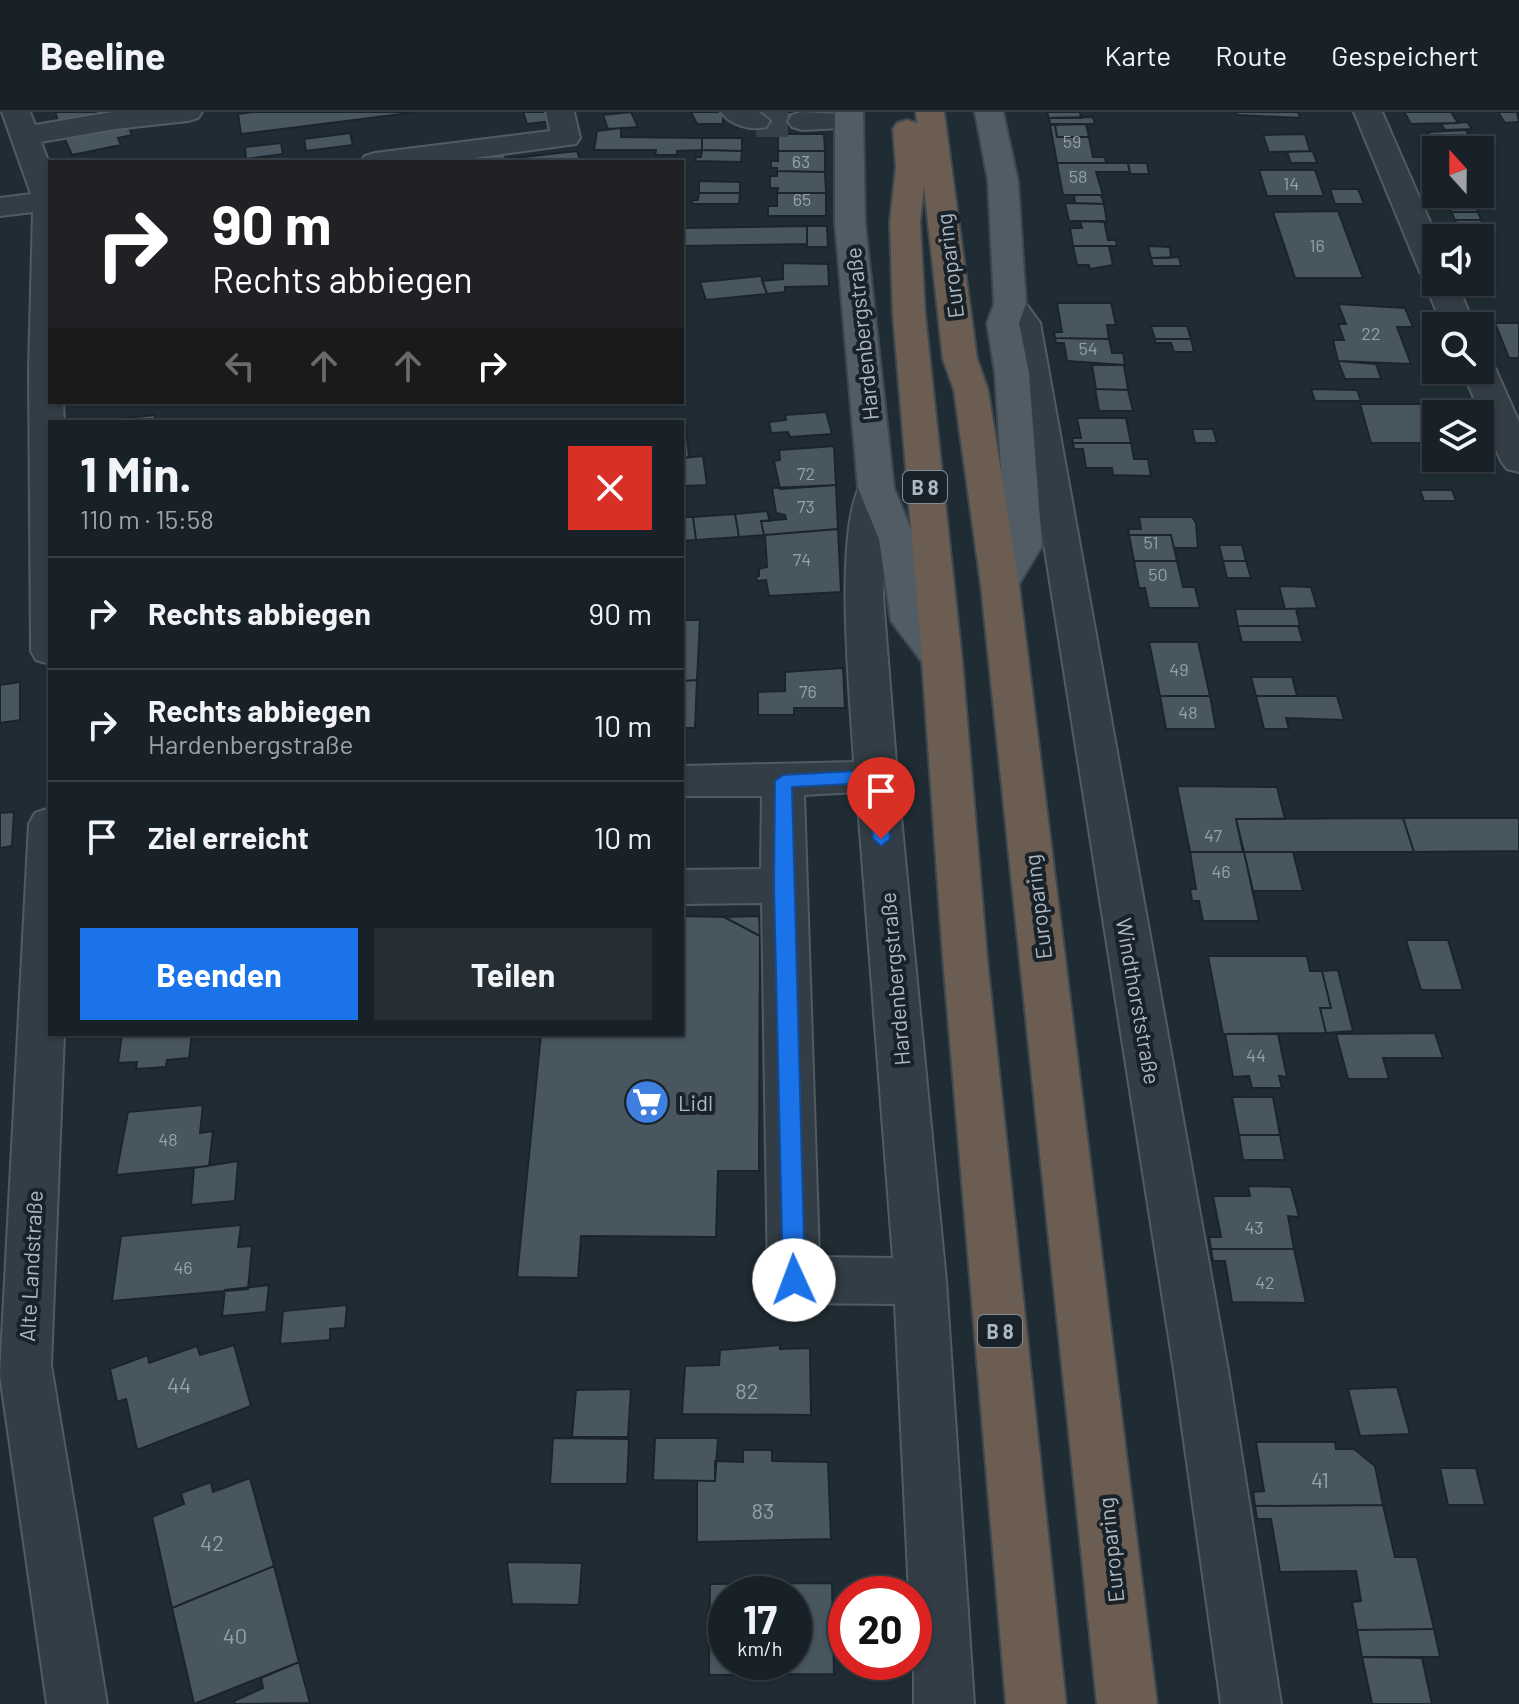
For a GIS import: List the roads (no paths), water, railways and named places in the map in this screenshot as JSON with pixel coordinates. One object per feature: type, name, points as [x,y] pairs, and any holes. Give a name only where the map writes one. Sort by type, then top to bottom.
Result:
[{"type":"highway","name":"Europaring","points":[[905,112],[911,167],[905,222],[909,314],[942,660],[966,974],[1036,1704]]},
{"type":"highway","name":"Europaring","points":[[930,112],[960,359],[973,400],[1000,585],[1127,1704]]},
{"type":"main road","name":"Windthorststraße","points":[[989,112],[1003,181],[1010,304],[1003,323],[1012,373],[1024,546],[1000,585]]},
{"type":"main road","name":"Hardenbergstraße","points":[[849,116],[850,223],[876,488]]},
{"type":"main road","points":[[876,488],[897,539],[910,621],[942,660]]},
{"type":"street","points":[[48,210],[20,124],[115,120],[188,112]]},
{"type":"street","points":[[391,160],[566,138],[560,112]]},
{"type":"street","points":[[1368,112],[1422,239]]},
{"type":"street","points":[[802,121],[849,116]]},
{"type":"street","points":[[0,207],[48,213]]},
{"type":"street","points":[[48,265],[48,476]]},
{"type":"street","name":"Windthorststraße","points":[[1010,304],[1024,323],[1045,442],[1201,1370],[1251,1704]]},
{"type":"street","points":[[1485,384],[1519,461]]},
{"type":"street","name":"Hardenbergstraße","points":[[876,488],[867,541],[864,597],[876,776],[920,1281],[944,1704]]},
{"type":"street","points":[[684,781],[783,781],[876,776]]},
{"type":"street","points":[[783,781],[794,1280],[920,1281]]},
{"type":"street","name":"Alte Landstraße","points":[[48,848],[16,1236],[25,1365],[77,1704]]},
{"type":"street","points":[[684,887],[783,886]]},
{"type":"tunnel","points":[[756,121],[802,121]]},
{"type":"place","name":"Lidl","points":[[647,1102]]}]
